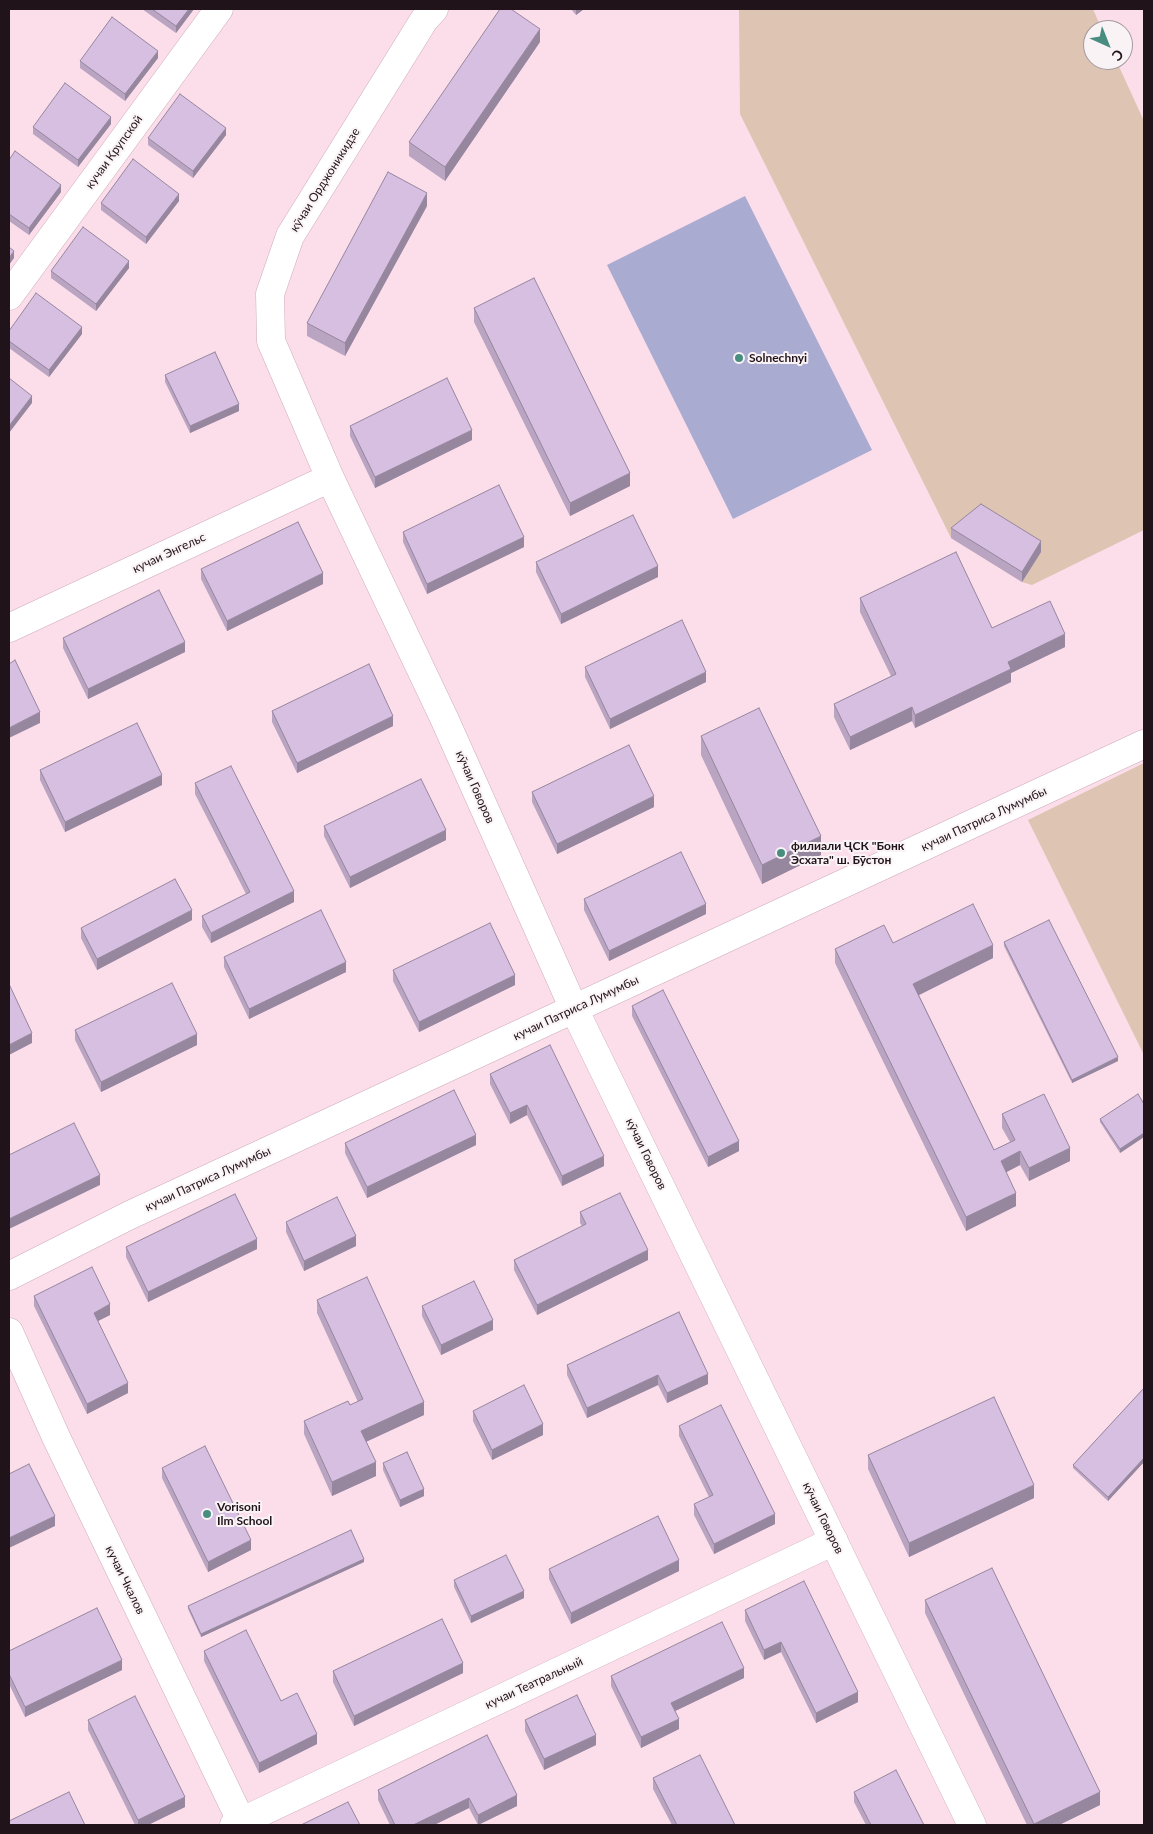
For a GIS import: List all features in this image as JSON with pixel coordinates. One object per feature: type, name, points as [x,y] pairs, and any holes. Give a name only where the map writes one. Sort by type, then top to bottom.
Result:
[{"type":"street","name":"кучаи Крупской","points":[[9,296],[219,9]]},
{"type":"street","name":"кӯчаи Орджоникидзе","points":[[330,478],[270,341],[270,294],[290,236],[423,12]]},
{"type":"street","name":"кучаи Энгельс","points":[[9,628],[330,478]]},
{"type":"street","name":"кӯчаи Говоров","points":[[330,478],[444,718],[574,1009],[972,1825]]},
{"type":"street","name":"кучаи Патриса Лумумбы","points":[[9,1276],[130,1215],[1144,744]]},
{"type":"street","name":"кучаи Чкалов","points":[[9,1332],[56,1437],[240,1824]]},
{"type":"street","name":"кучаи Театральный","points":[[240,1824],[834,1541]]},
{"type":"shaded area","points":[[739,9],[1093,9],[1098,20],[1083,20],[1083,70],[1121,70],[1144,121],[1144,530],[1032,585],[1022,582],[951,538],[740,114]]},
{"type":"shaded area","points":[[1144,763],[1144,1055],[1028,820]]},
{"type":"water","name":"Solnechnyi","points":[[745,196],[872,450],[733,519],[607,265]]},
{"type":"building","points":[[152,9],[189,9],[176,26]]},
{"type":"building","points":[[500,9],[511,9],[540,29],[445,167],[409,142]]},
{"type":"building","points":[[112,17],[158,51],[125,94],[80,61]]},
{"type":"building","points":[[65,83],[111,117],[78,160],[33,127]]},
{"type":"building","points":[[180,94],[226,128],[193,171],[148,138]]},
{"type":"building","points":[[15,151],[61,185],[29,228],[9,214],[9,160]]},
{"type":"building","points":[[133,159],[179,194],[146,237],[101,203]]},
{"type":"building","points":[[388,172],[427,193],[345,343],[307,323]]},
{"type":"building","points":[[83,227],[129,261],[96,304],[51,271]]},
{"type":"building","points":[[9,247],[14,251],[9,258]]},
{"type":"building","points":[[534,278],[630,473],[570,503],[474,308]]},
{"type":"building","points":[[36,293],[82,327],[49,370],[9,341],[9,331]]},
{"type":"building","points":[[215,352],[239,404],[190,426],[165,375]]},
{"type":"building","points":[[9,378],[32,396],[9,426]]},
{"type":"building","points":[[447,378],[472,430],[375,477],[350,426]]},
{"type":"building","points":[[499,485],[524,537],[427,584],[403,532]]},
{"type":"building","points":[[981,504],[1041,541],[1022,572],[951,528]]},
{"type":"building","points":[[633,515],[658,566],[561,614],[536,562]]},
{"type":"building","points":[[298,522],[323,573],[227,621],[201,569]]},
{"type":"building","points":[[956,552],[992,628],[1050,601],[1065,634],[1008,662],[1011,669],[915,715],[912,707],[850,737],[834,704],[896,674],[860,598]]},
{"type":"building","points":[[159,590],[185,642],[88,689],[63,638]]},
{"type":"building","points":[[682,620],[706,672],[610,719],[585,667]]},
{"type":"building","points":[[15,660],[40,712],[9,728],[9,664]]},
{"type":"building","points":[[369,664],[393,716],[297,763],[272,711]]},
{"type":"building","points":[[759,708],[821,836],[762,865],[701,736]]},
{"type":"building","points":[[137,723],[162,775],[65,822],[40,770]]},
{"type":"building","points":[[629,745],[654,796],[557,844],[532,792]]},
{"type":"building","points":[[231,766],[294,891],[211,933],[202,916],[250,892],[195,783]]},
{"type":"building","points":[[421,779],[446,830],[350,877],[324,826]]},
{"type":"building","points":[[681,852],[706,904],[609,951],[584,899]]},
{"type":"building","points":[[175,879],[192,910],[97,959],[81,928]]},
{"type":"building","points":[[973,904],[993,945],[913,984],[994,1150],[1015,1140],[1002,1114],[1044,1094],[1070,1148],[1029,1168],[1020,1151],[1001,1161],[1016,1193],[966,1217],[835,949],[884,925],[893,943]]},
{"type":"building","points":[[321,910],[346,962],[249,1009],[224,957]]},
{"type":"building","points":[[1049,920],[1118,1057],[1072,1080],[1004,942]]},
{"type":"building","points":[[490,923],[515,975],[419,1022],[393,970]]},
{"type":"building","points":[[172,983],[197,1034],[101,1082],[75,1030]]},
{"type":"building","points":[[9,984],[32,1033],[9,1045]]},
{"type":"building","points":[[663,990],[739,1141],[708,1157],[632,1006]]},
{"type":"building","points":[[550,1045],[604,1156],[562,1176],[527,1105],[510,1113],[490,1074]]},
{"type":"building","points":[[454,1090],[476,1135],[367,1187],[345,1143]]},
{"type":"building","points":[[1138,1094],[1144,1104],[1144,1133],[1120,1149],[1100,1119]]},
{"type":"building","points":[[74,1123],[100,1175],[9,1219],[9,1155]]},
{"type":"building","points":[[620,1193],[648,1250],[537,1305],[514,1260],[586,1224],[580,1212]]},
{"type":"building","points":[[235,1194],[257,1239],[148,1292],[126,1247]]},
{"type":"building","points":[[337,1197],[356,1236],[304,1261],[286,1222]]},
{"type":"building","points":[[92,1267],[110,1304],[94,1313],[128,1383],[87,1404],[34,1296]]},
{"type":"building","points":[[367,1277],[424,1402],[361,1431],[376,1462],[332,1482],[304,1421],[348,1401],[350,1405],[363,1399],[317,1300]]},
{"type":"building","points":[[474,1281],[493,1320],[441,1345],[422,1306]]},
{"type":"building","points":[[679,1312],[708,1374],[667,1393],[658,1375],[587,1408],[567,1365]]},
{"type":"building","points":[[524,1385],[543,1424],[492,1450],[473,1411]]},
{"type":"building","points":[[1144,1388],[1144,1458],[1108,1497],[1073,1465]]},
{"type":"building","points":[[994,1397],[1034,1485],[909,1543],[868,1455]]},
{"type":"building","points":[[721,1405],[775,1514],[714,1544],[694,1504],[713,1495],[679,1426]]},
{"type":"building","name":"Vorisoni Ilm School","points":[[205,1446],[251,1540],[208,1562],[162,1468]]},
{"type":"building","points":[[407,1452],[424,1489],[400,1500],[383,1463]]},
{"type":"building","points":[[29,1464],[55,1516],[9,1538],[9,1474]]},
{"type":"building","points":[[658,1516],[679,1560],[571,1613],[549,1569]]},
{"type":"building","points":[[351,1530],[364,1559],[201,1634],[188,1606]]},
{"type":"building","points":[[506,1555],[524,1591],[471,1616],[454,1580]]},
{"type":"building","points":[[992,1568],[1100,1792],[1034,1824],[925,1600]]},
{"type":"building","points":[[804,1581],[858,1692],[816,1713],[781,1642],[764,1650],[745,1610]]},
{"type":"building","points":[[97,1608],[122,1660],[25,1707],[9,1674],[9,1651]]},
{"type":"building","points":[[442,1619],[463,1663],[354,1716],[333,1671]]},
{"type":"building","points":[[722,1622],[744,1668],[671,1703],[679,1719],[641,1737],[611,1676]]},
{"type":"building","points":[[246,1630],[281,1701],[297,1693],[317,1734],[259,1763],[204,1651]]},
{"type":"building","points":[[577,1695],[596,1735],[544,1759],[525,1720]]},
{"type":"building","points":[[135,1696],[185,1797],[138,1820],[88,1720]]},
{"type":"building","points":[[487,1735],[517,1795],[478,1815],[469,1798],[413,1825],[395,1825],[378,1790]]},
{"type":"building","points":[[700,1755],[735,1825],[677,1825],[653,1778]]},
{"type":"building","points":[[896,1770],[924,1825],[871,1825],[854,1792]]},
{"type":"building","points":[[69,1792],[85,1825],[9,1825],[9,1821]]},
{"type":"building","points":[[348,1802],[360,1825],[301,1825]]},
{"type":"place","name":"Solnechnyi","points":[[739,358]]},
{"type":"place","name":"филиали ҶСК \"Бонк Эсхата\" ш. Бӯстон","points":[[781,853]]},
{"type":"place","name":"Vorisoni Ilm School","points":[[207,1514]]}]
